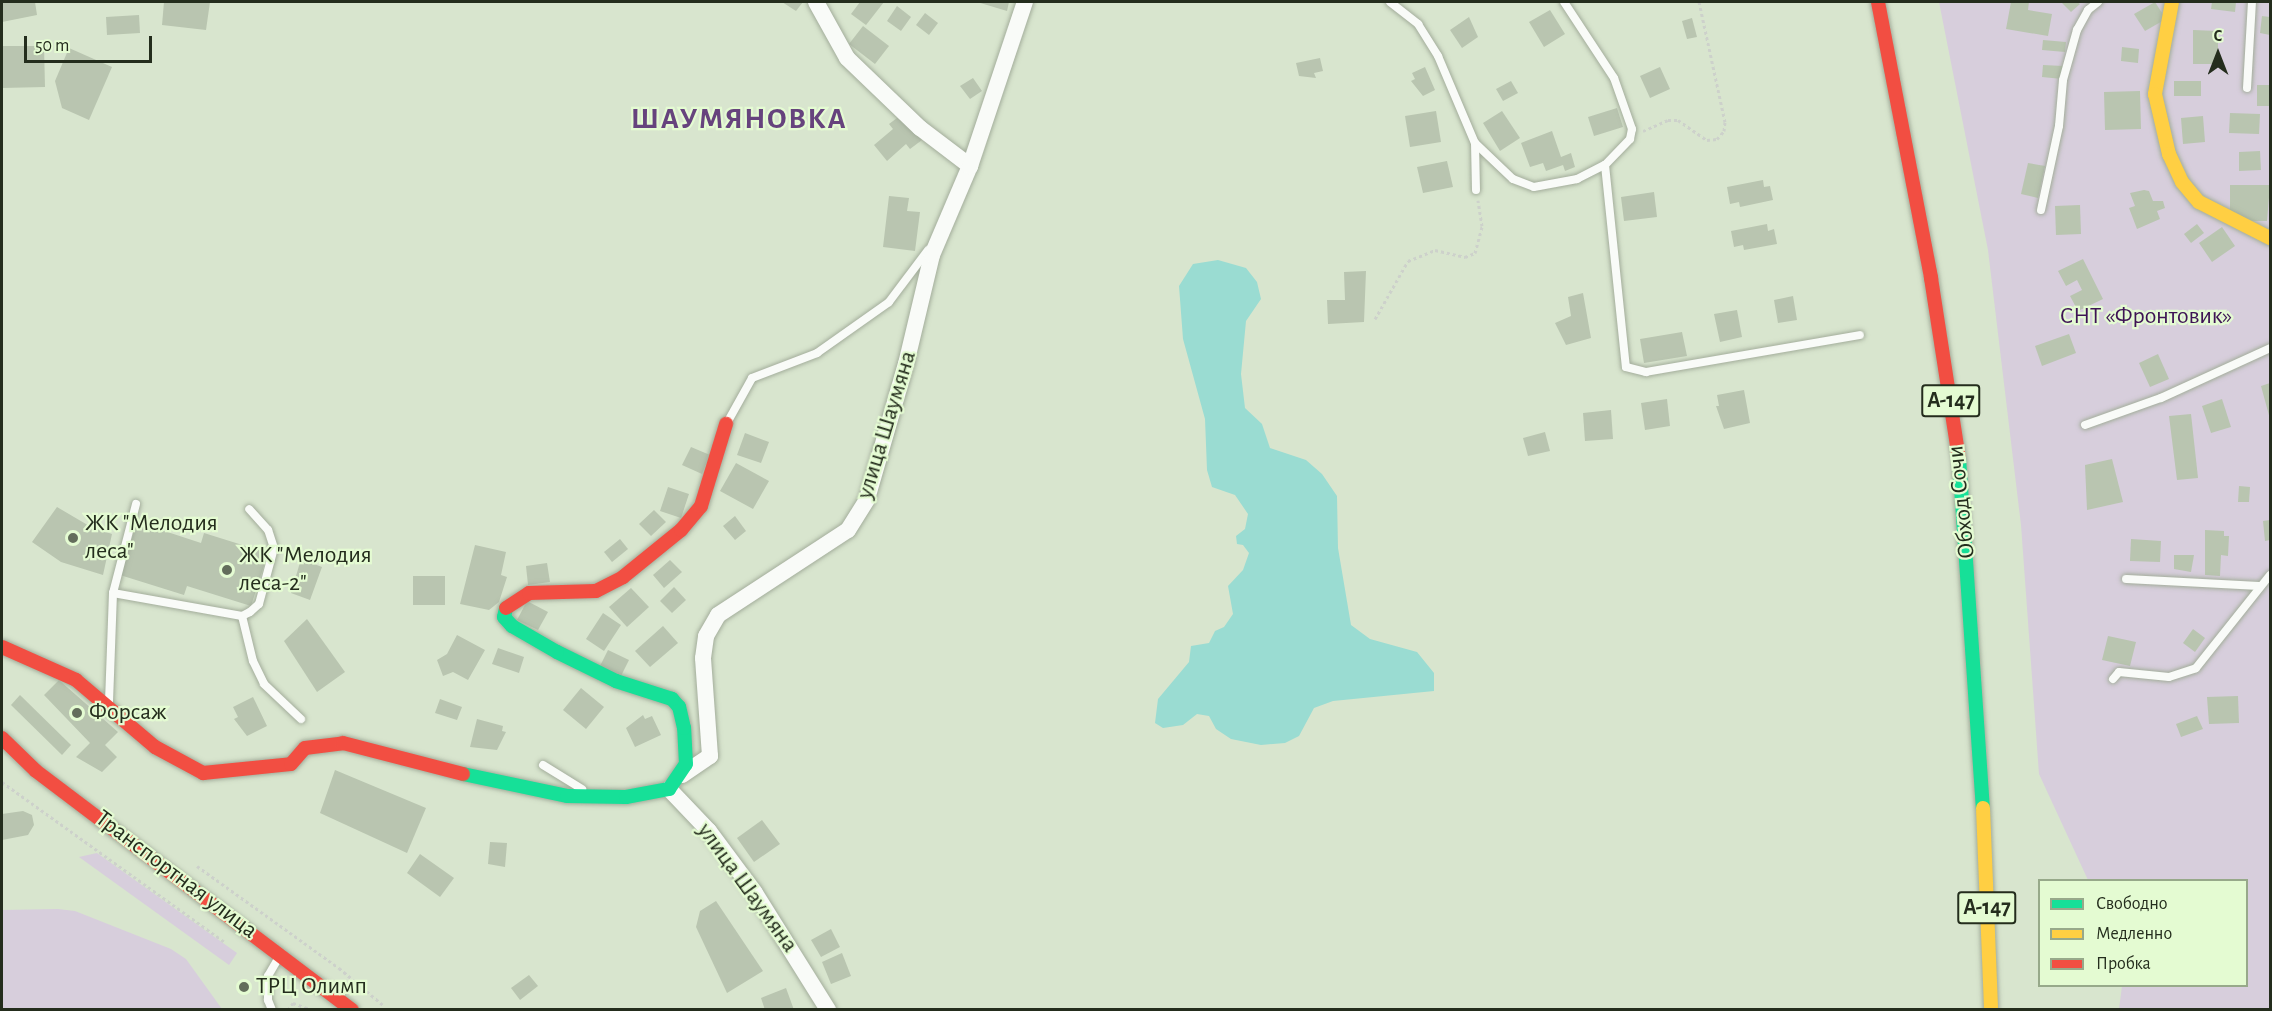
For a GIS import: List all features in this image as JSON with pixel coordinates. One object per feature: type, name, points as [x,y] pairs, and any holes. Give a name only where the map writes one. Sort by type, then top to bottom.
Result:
[{"type":"main road","name":"Обход Сочи","points":[[1878,2],[1931,278],[1960,465],[1983,806],[1991,1010]]},
{"type":"main road","points":[[2172,2],[2155,94],[2169,154],[2182,182],[2199,202],[2230,221],[2271,238]]},
{"type":"main road","points":[[682,775],[686,764],[684,728],[679,707],[672,699],[616,681],[557,652],[512,626],[504,617],[505,609],[529,593],[596,591],[623,577],[681,530],[700,506],[726,424]]},
{"type":"main road","points":[[2,647],[75,680],[155,747],[203,773],[291,764],[305,748],[344,743],[504,784],[598,798],[669,789]]},
{"type":"main road","name":"Транспортная улица","points":[[2,738],[36,771],[281,953],[352,1010]]},
{"type":"main road","name":"улица Шаумяна","points":[[669,789],[682,775]]},
{"type":"street","points":[[816,2],[847,58],[920,128],[970,166]]},
{"type":"street","name":"улица Шаумяна","points":[[682,775],[710,756],[703,658],[706,636],[718,615],[848,530],[867,499],[944,221],[970,166],[1025,2]]},
{"type":"street","name":"улица Шаумяна","points":[[669,789],[709,831],[755,893],[828,1010]]},
{"type":"lane","points":[[1390,2],[1418,24],[1438,56],[1475,143],[1476,190]]},
{"type":"lane","points":[[1475,143],[1513,179],[1534,188],[1576,179],[1605,165],[1630,139],[1629,114],[1614,78],[1564,2]]},
{"type":"lane","points":[[2041,210],[2059,126],[2063,80],[2077,30],[2088,10],[2098,2]]},
{"type":"lane","points":[[2247,88],[2252,2]]},
{"type":"lane","points":[[1605,165],[1626,366],[1646,372],[1860,335]]},
{"type":"lane","points":[[726,424],[752,378],[817,353],[889,302],[922,260],[944,221]]},
{"type":"lane","points":[[2085,425],[2161,398],[2271,348]]},
{"type":"lane","points":[[109,708],[113,593],[136,504]]},
{"type":"lane","points":[[113,593],[242,616],[259,604],[274,548],[268,530],[249,509]]},
{"type":"lane","points":[[2113,680],[2119,672],[2169,678],[2196,668],[2259,586],[2271,575]]},
{"type":"lane","points":[[2126,579],[2259,586]]},
{"type":"lane","points":[[242,616],[253,661],[264,684],[301,719]]},
{"type":"lane","points":[[543,765],[598,798]]},
{"type":"lane","points":[[272,1010],[268,1000],[268,976],[281,953]]},
{"type":"path","points":[[1630,139],[1668,120],[1678,120],[1707,140],[1718,139],[1724,131],[1725,122],[1699,2]]},
{"type":"path","points":[[1375,319],[1407,261],[1435,250],[1465,257],[1475,253],[1482,226],[1476,190]]},
{"type":"path","points":[[2,782],[227,943]]},
{"type":"path","points":[[288,1010],[290,1005],[299,1003],[312,1010]]},
{"type":"green space","name":"СНТ «Фронтовик»","points":[[1939,2],[2270,2],[2270,1009],[2119,1009],[2122,987],[2248,987],[2248,879],[2088,879],[2039,774],[2021,525],[1988,250]]},
{"type":"green space","points":[[97,853],[237,953],[229,965],[79,857]]},
{"type":"green space","points":[[2,910],[75,911],[171,949],[186,959],[222,1009],[2,1009]]},
{"type":"water","points":[[1218,260],[1246,268],[1257,282],[1261,299],[1246,321],[1241,374],[1245,408],[1262,424],[1270,448],[1306,460],[1322,474],[1337,496],[1338,548],[1351,625],[1370,639],[1417,652],[1434,673],[1434,691],[1333,701],[1314,708],[1299,736],[1285,743],[1261,745],[1231,739],[1216,729],[1209,716],[1197,714],[1183,725],[1163,728],[1155,723],[1158,699],[1189,662],[1191,646],[1209,643],[1215,631],[1224,627],[1233,614],[1228,586],[1243,570],[1249,553],[1243,545],[1237,544],[1236,536],[1245,529],[1248,514],[1235,495],[1212,487],[1207,470],[1205,419],[1183,339],[1179,286],[1193,264]]},
{"type":"building","points":[[2,2],[35,2],[37,15],[2,22]]},
{"type":"building","points":[[164,2],[210,2],[206,30],[162,25]]},
{"type":"building","points":[[782,2],[803,2],[796,11]]},
{"type":"building","points":[[860,2],[884,2],[866,25],[851,14]]},
{"type":"building","points":[[977,2],[1009,2],[1007,11]]},
{"type":"building","points":[[2011,2],[2029,2],[2028,10],[2052,14],[2048,36],[2006,29]]},
{"type":"building","points":[[2061,2],[2077,2],[2080,4],[2071,12]]},
{"type":"building","points":[[2155,2],[2166,19],[2145,31],[2134,14]]},
{"type":"building","points":[[2212,2],[2236,2],[2235,12],[2211,9]]},
{"type":"building","points":[[897,6],[911,17],[901,31],[887,21]]},
{"type":"building","points":[[1550,10],[1565,34],[1544,47],[1529,22]]},
{"type":"building","points":[[925,13],[938,23],[929,35],[916,25]]},
{"type":"building","points":[[139,15],[140,33],[107,35],[106,17]]},
{"type":"building","points":[[2262,16],[2270,17],[2270,35],[2260,33]]},
{"type":"building","points":[[1469,17],[1478,37],[1462,48],[1450,30]]},
{"type":"building","points":[[1692,18],[1697,37],[1687,39],[1682,21]]},
{"type":"building","points":[[863,26],[889,46],[875,64],[849,44]]},
{"type":"building","points":[[2193,30],[2218,31],[2218,64],[2193,64]]},
{"type":"building","points":[[2043,40],[2066,42],[2065,52],[2042,50]]},
{"type":"building","points":[[2,46],[44,46],[45,87],[2,88]]},
{"type":"building","points":[[2122,47],[2139,49],[2138,63],[2121,61]]},
{"type":"building","points":[[69,48],[112,67],[89,120],[62,108],[55,81]]},
{"type":"building","points":[[1320,58],[1323,71],[1314,73],[1316,78],[1299,76],[1296,63]]},
{"type":"building","points":[[2043,65],[2063,66],[2062,79],[2042,77]]},
{"type":"building","points":[[1425,67],[1435,90],[1423,96],[1411,81],[1415,79],[1412,73]]},
{"type":"building","points":[[1660,67],[1670,89],[1650,98],[1640,76]]},
{"type":"building","points":[[973,78],[982,91],[970,99],[960,86]]},
{"type":"building","points":[[1511,81],[1518,93],[1503,101],[1496,89]]},
{"type":"building","points":[[2174,81],[2201,81],[2201,96],[2174,96]]},
{"type":"building","points":[[2257,85],[2270,85],[2270,106],[2257,106]]},
{"type":"building","points":[[2140,91],[2141,129],[2105,130],[2104,92]]},
{"type":"building","points":[[1617,108],[1623,127],[1594,136],[1588,117]]},
{"type":"building","points":[[1436,111],[1441,142],[1410,147],[1405,116]]},
{"type":"building","points":[[1502,111],[1520,138],[1500,151],[1483,123]]},
{"type":"building","points":[[2230,113],[2260,114],[2259,134],[2229,133]]},
{"type":"building","points":[[901,115],[922,140],[910,149],[906,144],[887,161],[874,145],[893,129],[889,124]]},
{"type":"building","points":[[2203,116],[2205,142],[2183,144],[2181,118]]},
{"type":"building","points":[[1552,131],[1561,157],[1571,153],[1575,167],[1565,171],[1563,165],[1546,171],[1543,163],[1530,167],[1521,143]]},
{"type":"building","points":[[2260,151],[2261,170],[2239,171],[2239,152]]},
{"type":"building","points":[[1447,161],[1453,187],[1423,193],[1417,167]]},
{"type":"building","points":[[2028,163],[2045,166],[2038,198],[2021,194]]},
{"type":"building","points":[[1763,180],[1764,187],[1770,186],[1773,200],[1740,207],[1739,202],[1730,204],[1727,187]]},
{"type":"building","points":[[2230,185],[2270,185],[2267,221],[2247,221],[2230,215]]},
{"type":"building","points":[[2149,191],[2153,201],[2163,201],[2165,208],[2157,211],[2160,219],[2137,229],[2129,208],[2135,206],[2130,193]]},
{"type":"building","points":[[1654,192],[1657,217],[1624,221],[1621,197]]},
{"type":"building","points":[[889,196],[909,198],[907,211],[920,212],[915,251],[883,247]]},
{"type":"building","points":[[2080,205],[2081,234],[2056,235],[2055,206]]},
{"type":"building","points":[[1767,224],[1768,231],[1774,229],[1777,244],[1744,250],[1743,245],[1734,247],[1731,231]]},
{"type":"building","points":[[2197,224],[2204,233],[2191,243],[2184,234]]},
{"type":"building","points":[[2222,227],[2235,246],[2212,262],[2199,243]]},
{"type":"building","points":[[2083,259],[2103,299],[2078,311],[2070,296],[2082,290],[2077,280],[2066,286],[2058,271]]},
{"type":"building","points":[[1366,271],[1364,322],[1328,324],[1327,300],[1345,300],[1344,272]]},
{"type":"building","points":[[1583,293],[1591,338],[1566,345],[1555,323],[1571,316],[1568,297]]},
{"type":"building","points":[[1793,296],[1797,320],[1778,323],[1774,300]]},
{"type":"building","points":[[1737,310],[1742,337],[1720,342],[1714,314]]},
{"type":"building","points":[[1682,332],[1687,356],[1644,363],[1640,339]]},
{"type":"building","points":[[2069,334],[2076,353],[2042,366],[2035,346]]},
{"type":"building","points":[[2158,354],[2169,379],[2150,387],[2139,363]]},
{"type":"building","points":[[2270,383],[2270,419],[2261,386]]},
{"type":"building","points":[[1744,390],[1750,423],[1724,429],[1716,406],[1719,406],[1717,395]]},
{"type":"building","points":[[1667,399],[1670,426],[1645,430],[1641,403]]},
{"type":"building","points":[[2222,399],[2231,427],[2211,433],[2202,406]]},
{"type":"building","points":[[1611,410],[1613,439],[1585,441],[1583,413]]},
{"type":"building","points":[[2191,414],[2198,478],[2177,480],[2169,416]]},
{"type":"building","points":[[1545,432],[1550,451],[1528,456],[1523,438]]},
{"type":"building","points":[[745,433],[769,442],[761,463],[737,455]]},
{"type":"building","points":[[691,447],[710,455],[702,474],[682,465]]},
{"type":"building","points":[[2112,459],[2123,502],[2087,510],[2085,465]]},
{"type":"building","points":[[736,463],[769,481],[753,509],[720,491]]},
{"type":"building","points":[[2239,486],[2250,487],[2249,502],[2238,502]]},
{"type":"building","points":[[668,487],[689,494],[681,518],[660,511]]},
{"type":"building","name":"ЖК \"Мелодия леса\"","points":[[57,507],[91,527],[112,534],[103,575],[61,562],[32,542]]},
{"type":"building","points":[[654,510],[666,522],[651,536],[639,524]]},
{"type":"building","points":[[735,516],[746,531],[735,540],[723,526]]},
{"type":"building","points":[[2270,520],[2270,540],[2265,541],[2263,521]]},
{"type":"building","points":[[137,522],[201,543],[204,533],[268,553],[251,606],[187,586],[184,595],[120,575]]},
{"type":"building","points":[[2205,530],[2224,531],[2224,536],[2229,536],[2228,556],[2221,555],[2220,576],[2205,575]]},
{"type":"building","points":[[620,539],[628,549],[612,562],[604,552]]},
{"type":"building","points":[[2131,539],[2161,541],[2160,562],[2130,561]]},
{"type":"building","points":[[475,545],[506,552],[501,575],[507,577],[499,602],[489,610],[460,604]]},
{"type":"building","points":[[2174,555],[2194,555],[2191,572],[2174,569]]},
{"type":"building","points":[[301,559],[322,567],[310,600],[291,593]]},
{"type":"building","points":[[670,560],[682,572],[664,588],[653,575]]},
{"type":"building","points":[[547,563],[550,582],[528,585],[526,566]]},
{"type":"building","points":[[413,576],[445,576],[445,605],[413,605]]},
{"type":"building","points":[[674,587],[686,600],[672,613],[660,601]]},
{"type":"building","points":[[631,588],[649,607],[627,627],[609,607]]},
{"type":"building","points":[[527,601],[548,612],[538,630],[517,620]]},
{"type":"building","points":[[603,613],[621,625],[604,651],[586,639]]},
{"type":"building","points":[[307,619],[345,672],[317,692],[284,641]]},
{"type":"building","points":[[663,626],[678,643],[650,667],[635,651]]},
{"type":"building","points":[[2193,629],[2205,638],[2195,652],[2183,643]]},
{"type":"building","points":[[457,635],[485,650],[468,680],[453,672],[443,676],[437,660],[447,654]]},
{"type":"building","points":[[2108,636],[2136,642],[2130,666],[2102,660]]},
{"type":"building","points":[[498,648],[524,657],[519,673],[492,664]]},
{"type":"building","points":[[608,650],[629,660],[621,676],[600,666]]},
{"type":"building","points":[[59,680],[118,732],[105,745],[117,757],[102,772],[76,757],[90,743],[44,695]]},
{"type":"building","points":[[581,688],[604,707],[586,729],[563,710]]},
{"type":"building","points":[[20,695],[71,745],[62,755],[11,705]]},
{"type":"building","points":[[2238,696],[2239,723],[2209,724],[2207,697]]},
{"type":"building","points":[[253,697],[267,726],[247,736],[234,719],[238,717],[233,707]]},
{"type":"building","points":[[440,699],[462,707],[457,720],[435,713]]},
{"type":"building","points":[[643,715],[645,719],[652,716],[661,735],[635,747],[626,728]]},
{"type":"building","points":[[2197,716],[2203,729],[2181,737],[2176,724]]},
{"type":"building","points":[[477,719],[503,726],[502,731],[506,732],[497,750],[470,747]]},
{"type":"building","points":[[335,770],[426,808],[407,853],[320,813]]},
{"type":"building","points":[[23,811],[32,815],[34,825],[28,835],[2,840],[2,814]]},
{"type":"building","points":[[762,820],[780,844],[754,862],[737,838]]},
{"type":"building","points":[[490,842],[507,843],[505,867],[488,864]]},
{"type":"building","points":[[420,854],[454,878],[440,897],[407,873]]},
{"type":"building","points":[[716,901],[763,971],[727,993],[696,927],[700,911]]},
{"type":"building","points":[[831,929],[840,947],[821,957],[811,940]]},
{"type":"building","points":[[842,953],[851,976],[831,984],[822,962]]},
{"type":"building","points":[[529,975],[538,986],[520,1000],[511,988]]},
{"type":"building","points":[[786,988],[794,1010],[765,1010],[761,998]]},
{"type":"traffic: fast","points":[[1959,458],[1983,808]]},
{"type":"traffic: fast","points":[[463,774],[567,796],[626,797],[669,789],[686,764],[684,728],[679,707],[672,699],[616,681],[557,652],[512,626],[504,617],[506,608]]},
{"type":"traffic: slow","points":[[2172,2],[2155,94],[2169,154],[2182,182],[2199,202],[2270,238]]},
{"type":"traffic: slow","points":[[1983,808],[1991,1010]]},
{"type":"traffic: jam","points":[[1878,2],[1931,278],[1959,458]]},
{"type":"traffic: jam","points":[[506,608],[529,593],[596,591],[623,577],[681,530],[701,506],[726,424]]},
{"type":"traffic: jam","points":[[2,647],[76,680],[155,747],[203,773],[291,764],[305,748],[343,743],[463,774]]},
{"type":"traffic: jam","points":[[2,738],[36,771],[352,1010]]},
{"type":"place","name":"ЖК \"Мелодия леса\"","points":[[73,538]]},
{"type":"place","name":"ЖК \"Мелодия леса-2\"","points":[[227,570]]},
{"type":"place","name":"Форсаж","points":[[77,713]]},
{"type":"place","name":"ТРЦ Олимп","points":[[244,987]]},
{"type":"district","name":"ШАУМЯНОВКА","points":[[739,119]]}]
